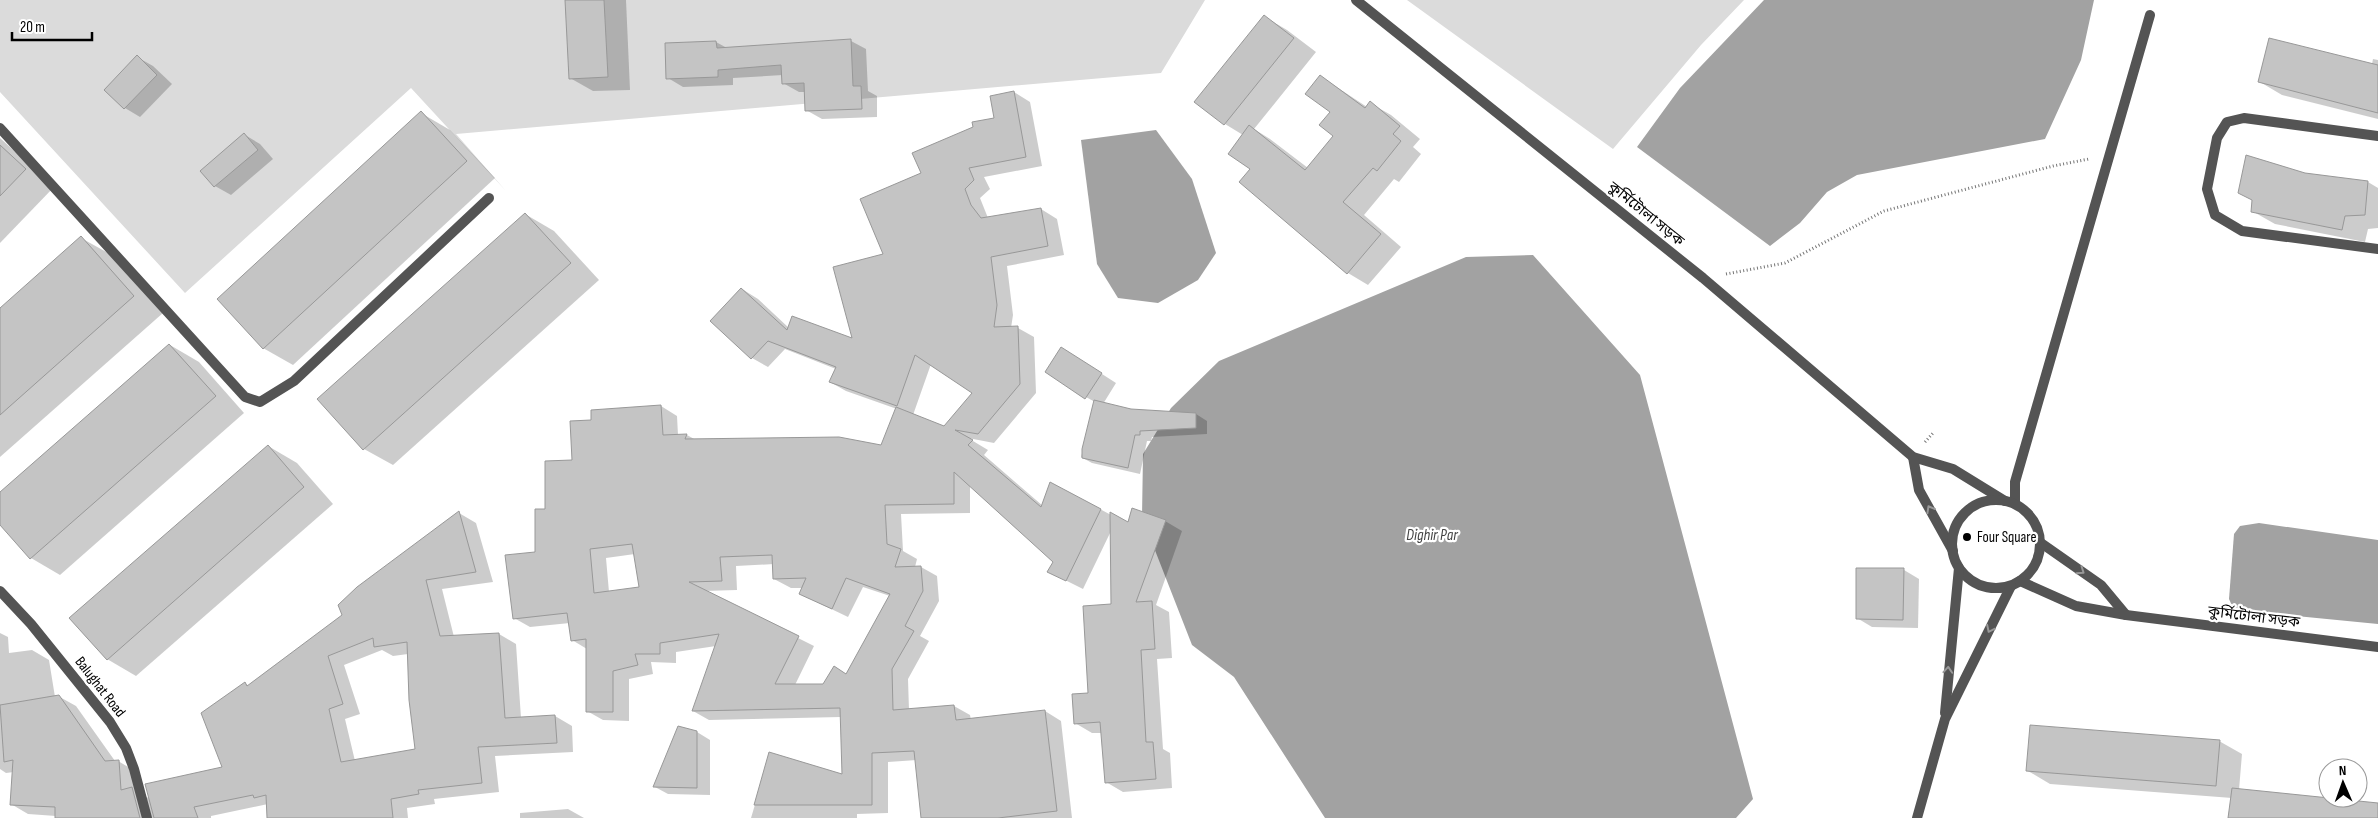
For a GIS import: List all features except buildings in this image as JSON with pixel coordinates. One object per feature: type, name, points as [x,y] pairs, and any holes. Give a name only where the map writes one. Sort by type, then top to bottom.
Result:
[{"type":"street","name":"কুর্মিটোলা সড়ক","points":[[1356,0],[1703,278],[1913,458]]},
{"type":"street","points":[[2010,502],[2150,15]]},
{"type":"street","points":[[2378,136],[2244,118],[2227,122],[2217,138],[2207,188],[2215,215],[2242,231],[2378,249]]},
{"type":"street","points":[[0,128],[246,397],[260,402],[294,381],[489,198]]},
{"type":"street","points":[[1945,719],[2016,583],[2035,566],[2041,543],[2040,533],[2031,516],[2010,502],[1953,469],[1913,458],[1919,490],[1953,552],[1959,568],[1970,580],[1985,586],[2001,588],[2016,583]]},
{"type":"street","points":[[1953,552],[1953,534],[1960,519],[1972,507],[1988,500],[2010,502]]},
{"type":"street","points":[[2041,543],[2102,585],[2126,616]]},
{"type":"street","points":[[1917,818],[1945,719],[1959,568]]},
{"type":"street","name":"কুর্মিটোলা সড়ক","points":[[2016,583],[2076,606],[2126,616],[2378,647]]},
{"type":"street","name":"Balughat Road","points":[[0,591],[31,624],[110,722],[126,748],[134,769],[147,818]]},
{"type":"path","points":[[1703,278],[1785,263],[1884,211],[2053,166],[2109,156]]},
{"type":"shaded area","points":[[0,0],[1205,0],[1161,73],[456,134],[506,191],[411,88],[185,293],[0,92]]},
{"type":"shaded area","points":[[1407,0],[1744,0],[1701,45],[1613,149]]},
{"type":"water","points":[[1764,0],[2094,0],[2081,60],[2045,139],[1857,175],[1827,192],[1800,223],[1770,246],[1637,147],[1680,88]]},
{"type":"water","points":[[1156,130],[1192,179],[1216,253],[1198,280],[1158,303],[1118,298],[1097,264],[1081,140]]},
{"type":"water","name":"Dighir Par","points":[[1533,255],[1640,375],[1753,799],[1736,818],[1325,818],[1234,677],[1192,645],[1142,517],[1143,454],[1171,408],[1219,361],[1466,257]]},
{"type":"water","points":[[2259,523],[2378,540],[2378,624],[2234,610],[2229,599],[2234,534],[2240,526]]},
{"type":"place","name":"Four Square","points":[[1967,537]]}]
